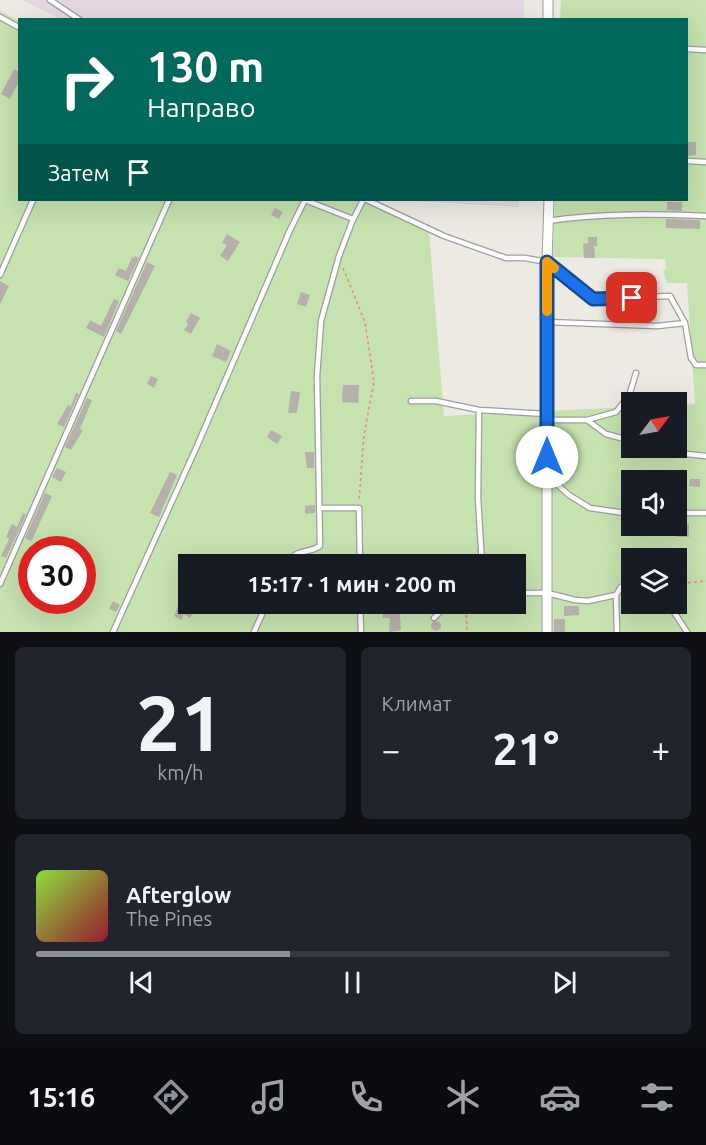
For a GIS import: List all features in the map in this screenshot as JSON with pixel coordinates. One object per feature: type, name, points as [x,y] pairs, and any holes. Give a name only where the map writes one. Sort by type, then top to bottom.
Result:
[{"type":"street","points":[[548,0],[548,18]]},
{"type":"street","points":[[547,632],[549,201]]},
{"type":"lane","points":[[50,0],[77,18]]},
{"type":"lane","points":[[0,17],[18,27]]},
{"type":"lane","points":[[688,49],[706,50]]},
{"type":"lane","points":[[688,161],[706,162]]},
{"type":"lane","points":[[0,274],[33,201]]},
{"type":"lane","points":[[0,584],[170,201]]},
{"type":"lane","points":[[113,632],[304,201]]},
{"type":"lane","points":[[308,201],[354,219]]},
{"type":"lane","points":[[296,554],[314,550],[320,546],[318,351],[324,308],[339,256],[354,219],[364,201]]},
{"type":"lane","points":[[367,201],[444,236],[506,258],[525,258],[547,262],[593,299],[670,296],[685,323],[691,358],[696,365],[706,365]]},
{"type":"lane","points":[[548,221],[592,215],[706,216]]},
{"type":"lane","points":[[547,322],[657,326],[685,323]]},
{"type":"lane","points":[[411,401],[436,401],[479,410],[587,420],[616,412],[629,396],[636,373]]},
{"type":"lane","points":[[479,410],[478,498],[481,554]]},
{"type":"lane","points":[[587,420],[606,434],[621,438]]},
{"type":"lane","points":[[687,454],[706,456]]},
{"type":"lane","points":[[547,475],[569,495],[590,508],[621,512]]},
{"type":"lane","points":[[321,508],[359,508],[360,554]]},
{"type":"lane","points":[[687,513],[706,513]]},
{"type":"lane","points":[[617,632],[616,595],[621,587]]},
{"type":"lane","points":[[526,593],[547,593],[582,600],[616,595]]},
{"type":"lane","points":[[254,632],[262,614]]},
{"type":"lane","points":[[360,614],[361,632]]},
{"type":"lane","points":[[434,618],[438,614]]},
{"type":"lane","points":[[675,614],[687,632]]},
{"type":"path","points":[[339,256],[365,322],[374,382],[364,435],[359,508]]},
{"type":"path","points":[[687,583],[706,581]]},
{"type":"path","points":[[466,614],[467,632]]},
{"type":"shaded area","points":[[23,0],[524,0],[524,18],[57,18]]},
{"type":"shaded area","points":[[412,201],[519,201],[519,207]]},
{"type":"green space","points":[[561,0],[706,0],[706,632],[0,632],[0,11],[18,20],[18,201],[374,201],[429,232],[444,416],[621,407],[621,458],[687,458],[687,404],[695,404],[687,283],[667,283],[663,271],[666,268],[665,259],[553,257],[555,201],[688,201],[688,18],[560,18]]},
{"type":"building","points":[[14,69],[18,72],[18,84],[10,99],[1,94]]},
{"type":"building","points":[[688,142],[696,142],[696,155],[688,156]]},
{"type":"building","points":[[667,202],[682,202],[682,211],[667,210]]},
{"type":"building","points":[[275,208],[283,212],[279,219],[271,215]]},
{"type":"building","points":[[666,219],[700,220],[700,229],[666,228]]},
{"type":"building","points":[[227,234],[240,242],[228,261],[220,256],[227,245],[222,243]]},
{"type":"building","points":[[588,237],[597,237],[597,246],[594,246],[595,258],[584,258],[583,244],[588,243]]},
{"type":"building","points":[[132,257],[139,258],[128,281],[115,275],[119,268],[126,271]]},
{"type":"building","points":[[147,262],[155,266],[121,334],[116,331]]},
{"type":"building","points":[[0,281],[9,286],[0,304]]},
{"type":"building","points":[[301,292],[310,295],[306,307],[297,304]]},
{"type":"building","points":[[114,299],[119,301],[104,337],[86,328],[90,320],[101,326]]},
{"type":"building","points":[[191,313],[200,318],[191,334],[184,330]]},
{"type":"building","points":[[217,344],[231,351],[226,362],[212,356]]},
{"type":"building","points":[[151,376],[158,379],[154,388],[147,384]]},
{"type":"building","points":[[343,385],[359,385],[358,403],[342,402]]},
{"type":"building","points":[[291,391],[300,392],[297,413],[288,413]]},
{"type":"building","points":[[76,393],[79,394],[64,427],[57,424],[68,405],[71,406]]},
{"type":"building","points":[[87,398],[92,400],[80,429],[83,430],[71,450],[65,447]]},
{"type":"building","points":[[271,430],[282,436],[277,444],[267,437]]},
{"type":"building","points":[[305,452],[314,452],[314,468],[307,468]]},
{"type":"building","points":[[57,468],[66,472],[61,482],[52,477]]},
{"type":"building","points":[[170,472],[177,475],[159,517],[150,513]]},
{"type":"building","points":[[690,479],[700,479],[700,487],[689,486]]},
{"type":"building","points":[[45,493],[52,496],[34,536],[26,536]]},
{"type":"building","points":[[315,505],[315,513],[305,514],[305,506]]},
{"type":"building","points":[[23,513],[26,515],[6,558],[1,556],[9,539],[6,537],[12,524],[17,527]]},
{"type":"building","points":[[687,524],[689,524],[689,537],[677,537],[687,536]]},
{"type":"building","points":[[113,601],[120,605],[116,612],[109,609]]},
{"type":"building","points":[[178,606],[178,614],[184,614],[181,620],[174,616]]},
{"type":"building","points":[[564,606],[579,606],[579,615],[564,616]]},
{"type":"building","points":[[383,614],[400,614],[401,630],[389,632],[390,618],[383,618]]},
{"type":"building","points":[[554,619],[565,619],[565,632],[554,632]]},
{"type":"building","points":[[436,621],[440,622],[440,630],[436,631],[432,630],[431,626],[432,622]]},
{"type":"slow traffic","points":[[547,311],[547,262],[554,268]]},
{"type":"route","points":[[547,457],[547,262],[593,299],[632,298]]}]
